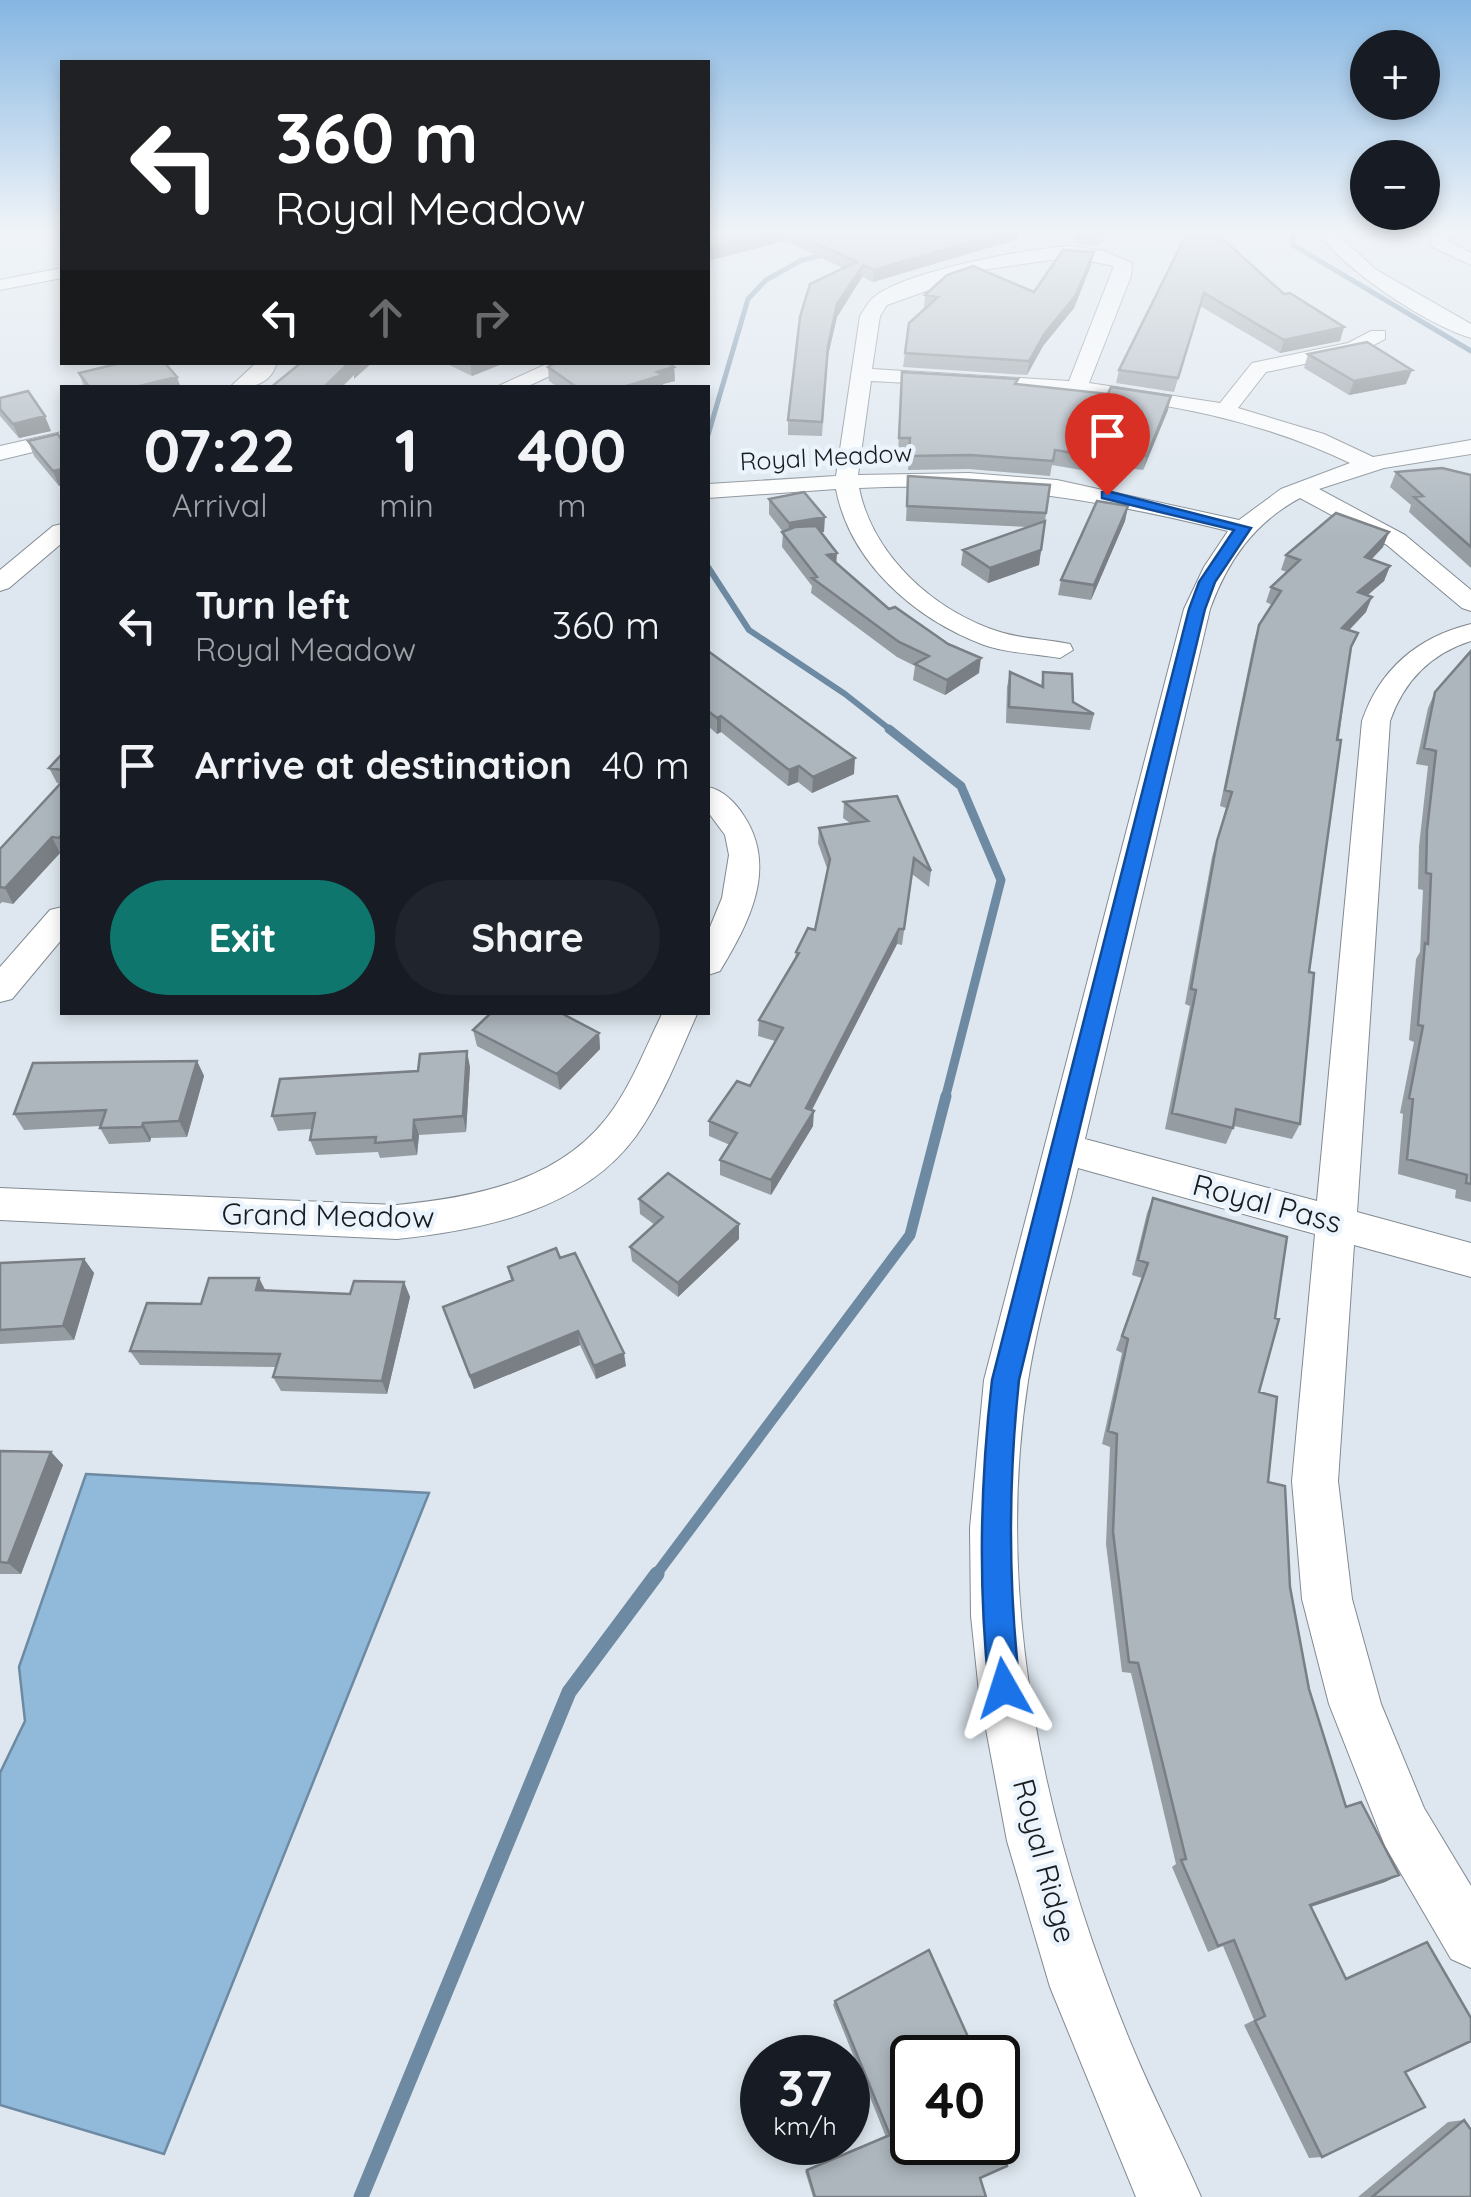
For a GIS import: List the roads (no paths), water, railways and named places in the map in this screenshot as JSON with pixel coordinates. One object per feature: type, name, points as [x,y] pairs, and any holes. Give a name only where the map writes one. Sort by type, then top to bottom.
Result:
[{"type":"street","points":[[870,334],[846,482],[852,512],[864,537],[881,562],[914,595],[993,639],[1060,650]]},
{"type":"street","points":[[1076,389],[1099,334]]},
{"type":"street","points":[[1224,412],[1259,367],[1354,348],[1378,334]]},
{"type":"street","points":[[243,385],[266,365]]},
{"type":"street","points":[[512,385],[562,365]]},
{"type":"street","points":[[864,375],[1076,389],[1224,412],[1310,434],[1372,465]]},
{"type":"street","points":[[0,453],[60,439]]},
{"type":"street","name":"Royal Ridge","points":[[1169,2197],[1081,1992],[1037,1853],[1009,1726],[996,1613],[995,1473],[1006,1380],[1197,609],[1207,582],[1243,528],[1272,505],[1301,490],[1372,465],[1466,452]]},
{"type":"street","name":"Royal Meadow","points":[[710,491],[955,479],[1107,495],[1243,528]]},
{"type":"street","points":[[1301,490],[1396,540],[1471,602]]},
{"type":"street","points":[[0,584],[60,533]]},
{"type":"street","points":[[1471,632],[1420,656],[1382,698],[1376,721],[1315,1481],[1327,1599],[1355,1704],[1404,1828],[1471,1938]]},
{"type":"street","points":[[710,798],[734,824],[744,848],[746,886],[710,959]]},
{"type":"street","points":[[0,990],[60,920]]},
{"type":"street","name":"Grand Meadow","points":[[0,1204],[397,1222],[449,1218],[500,1206],[547,1186],[588,1160],[620,1129],[680,1015]]},
{"type":"street","name":"Royal Pass","points":[[1063,1148],[1471,1260]]},
{"type":"water","points":[[86,1474],[429,1493],[164,2154],[0,2105],[0,1773],[25,1721],[19,1667]]},
{"type":"waterway","points":[[710,428],[738,334]]},
{"type":"waterway","points":[[1442,334],[1471,351]]},
{"type":"waterway","points":[[710,570],[749,630],[845,694],[892,731]]},
{"type":"waterway","points":[[889,729],[961,786],[1001,880],[945,1099]]},
{"type":"waterway","points":[[655,1576],[910,1235],[946,1096]]},
{"type":"waterway","points":[[361,2197],[569,1692],[657,1574]]}]
